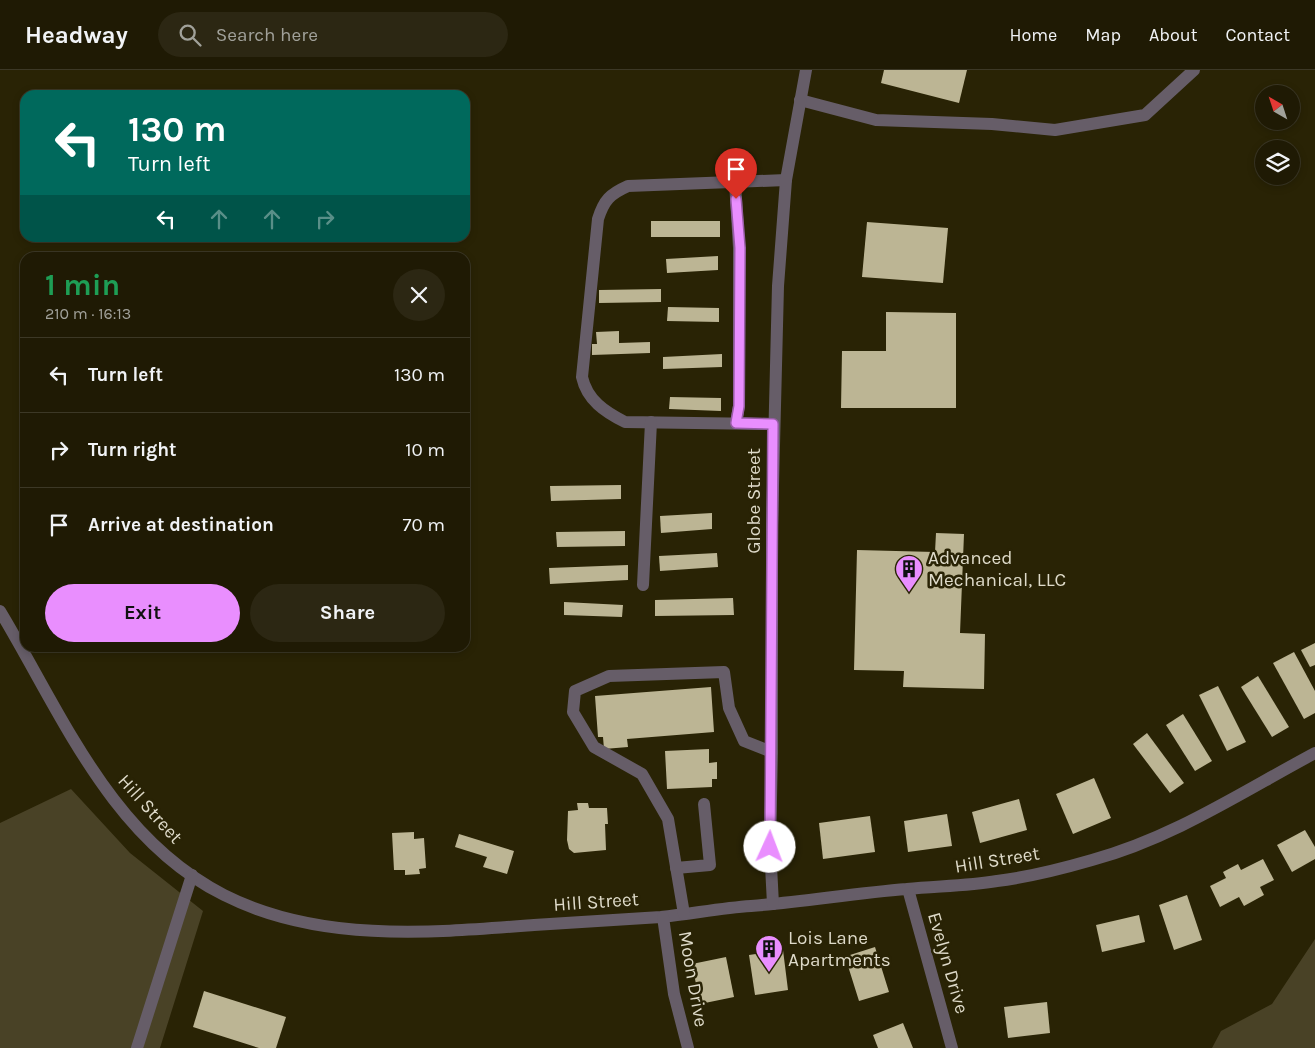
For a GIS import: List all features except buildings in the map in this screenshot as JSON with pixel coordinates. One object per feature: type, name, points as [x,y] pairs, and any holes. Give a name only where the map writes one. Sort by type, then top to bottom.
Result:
[{"type":"street","name":"Globe Street","points":[[773,904],[770,847],[773,424],[778,286],[786,180],[806,70]]},
{"type":"street","points":[[800,100],[876,120],[992,124],[1055,130],[1145,115],[1194,70]]},
{"type":"street","points":[[773,424],[625,422],[604,411],[585,389],[583,367],[598,219],[602,207],[613,193],[628,186],[786,180]]},
{"type":"street","points":[[735,182],[740,248],[739,406],[736,423]]},
{"type":"street","points":[[643,585],[651,422]]},
{"type":"street","name":"Hill Street","points":[[0,611],[20,646]]},
{"type":"street","name":"Hill Street","points":[[24,652],[92,770],[120,809],[151,843],[192,876],[223,895],[263,912],[304,923],[346,929],[435,931],[663,917],[908,888],[997,881],[1095,860],[1188,824],[1315,754]]},
{"type":"street","points":[[684,914],[668,820],[642,774],[594,747],[573,712],[575,691],[609,676],[724,672],[729,708],[744,741],[772,752]]},
{"type":"street","points":[[676,868],[710,865],[704,804]]},
{"type":"street","points":[[137,1048],[192,876]]},
{"type":"street","name":"Evelyn Drive","points":[[908,888],[952,1048]]},
{"type":"street","name":"Moon Drive","points":[[663,917],[674,994],[688,1048]]},
{"type":"shaded area","points":[[71,789],[130,853],[203,911],[160,1048],[0,1048],[0,823]]},
{"type":"shaded area","points":[[1315,939],[1315,1048],[1212,1048],[1221,1031],[1272,1004]]},
{"type":"place","name":"Advanced Mechanical, LLC","points":[[909,593]]},
{"type":"place","name":"Lois Lane Apartments","points":[[769,973]]},
{"type":"route","points":[[736,199],[740,248],[739,406],[736,423],[773,424],[770,847]]}]
